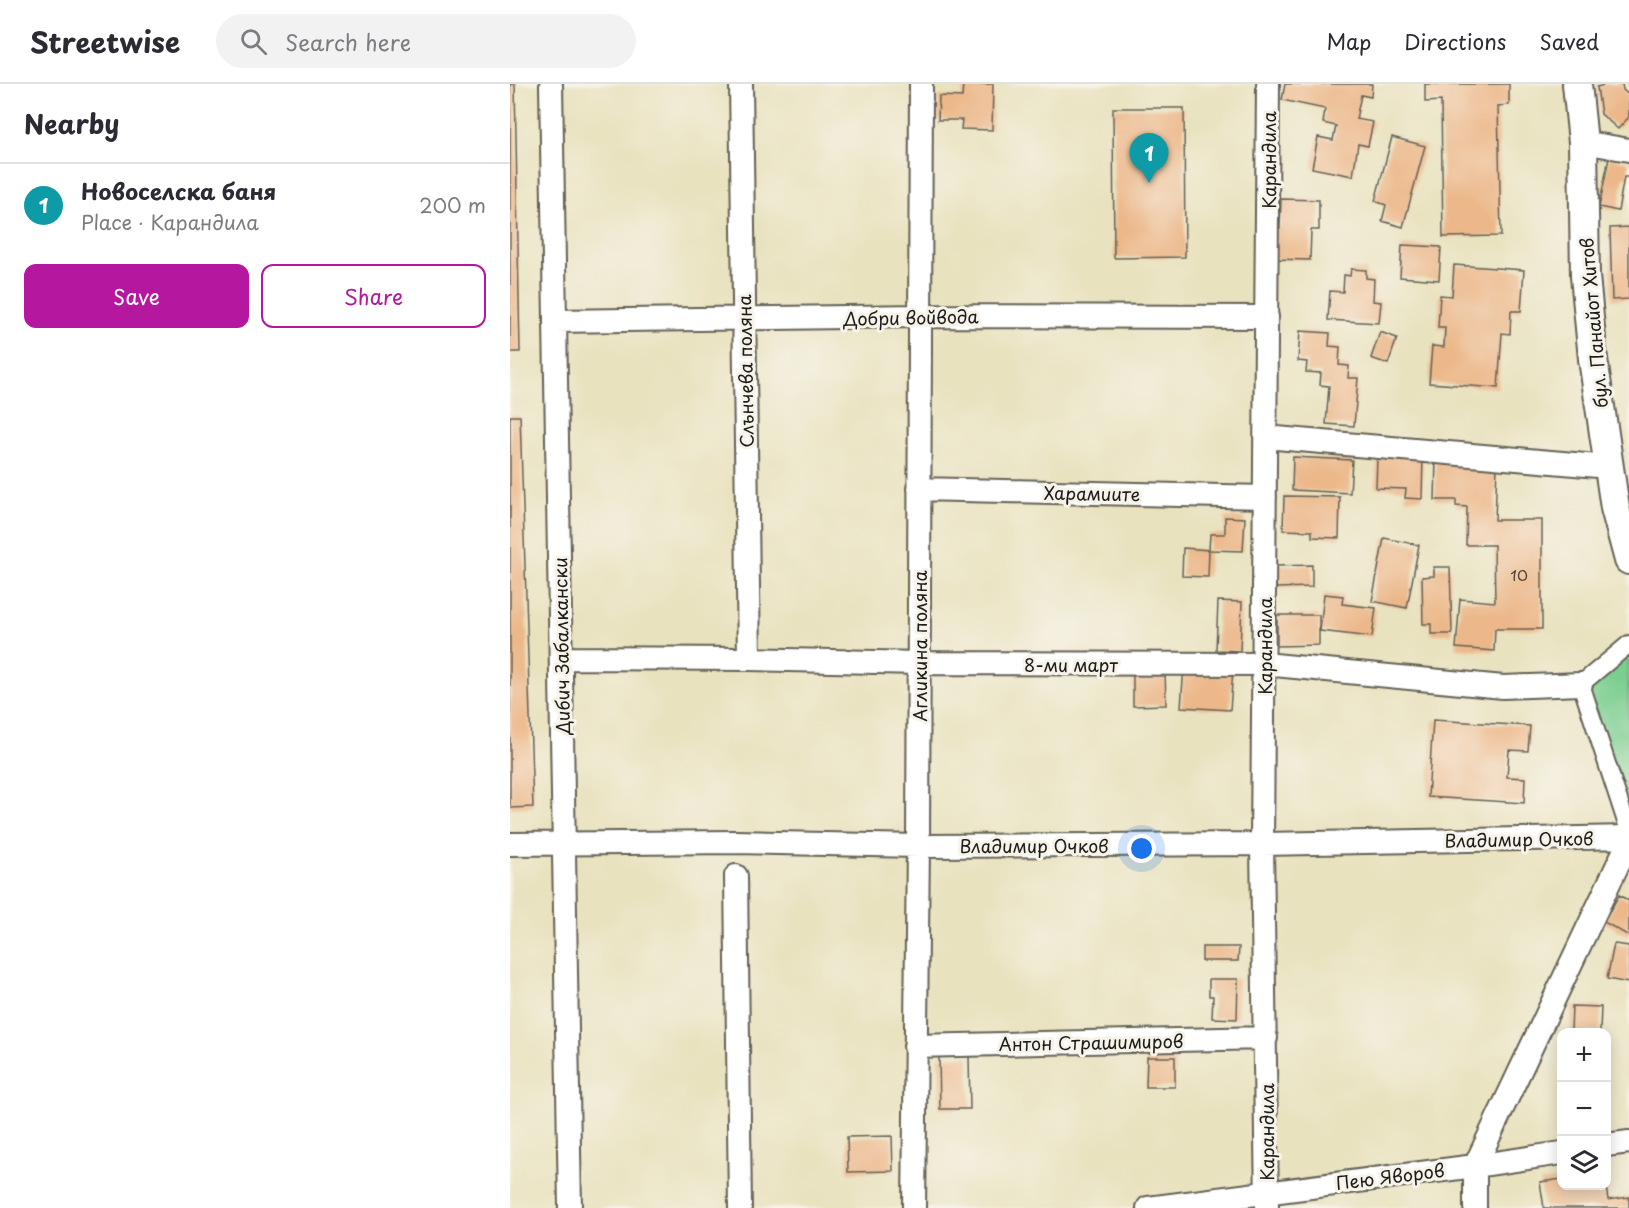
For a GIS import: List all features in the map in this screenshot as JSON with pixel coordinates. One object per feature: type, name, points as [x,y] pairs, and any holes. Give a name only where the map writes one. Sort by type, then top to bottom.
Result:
[{"type":"street","name":"Дибич Забалкански","points":[[551,84],[570,1208]]},
{"type":"street","name":"Слънчева поляна","points":[[741,84],[749,659]]},
{"type":"street","name":"Агликина поляна","points":[[914,1208],[921,84]]},
{"type":"street","name":"Карандила","points":[[1267,1200],[1262,844],[1268,84]]},
{"type":"street","name":"бул. Панайот Хитов","points":[[1577,84],[1583,142],[1585,276],[1593,359],[1615,508],[1629,560]]},
{"type":"street","points":[[1583,142],[1629,150]]},
{"type":"street","name":"Добри войвода","points":[[555,321],[920,316],[1266,316]]},
{"type":"street","points":[[1265,436],[1609,467]]},
{"type":"street","name":"Харамиите","points":[[919,489],[1265,497]]},
{"type":"street","points":[[1629,644],[1581,684],[1629,831]]},
{"type":"street","name":"8-ми март","points":[[561,658],[919,663],[1264,664],[1503,687],[1581,684]]},
{"type":"street","points":[[1474,1208],[1475,1166],[1629,839]]},
{"type":"street","name":"Владимир Очков","points":[[510,844],[735,842],[918,846],[1629,839]]},
{"type":"street","points":[[736,876],[740,1208]]},
{"type":"street","name":"Антон Страшимиров","points":[[915,1046],[1266,1038]]},
{"type":"street","points":[[1611,1144],[1629,1142]]},
{"type":"street","name":"Пею Яворов","points":[[1148,1208],[1267,1200],[1557,1153]]},
{"type":"green space","points":[[1629,644],[1629,830],[1581,684]]},
{"type":"building","points":[[510,84],[515,84],[520,352],[510,352]]},
{"type":"building","points":[[963,84],[993,84],[992,130],[961,129],[962,120],[938,120],[939,96],[962,97]]},
{"type":"building","points":[[1285,84],[1372,84],[1371,97],[1361,95],[1356,119],[1373,122],[1368,146],[1358,144],[1353,176],[1312,168],[1318,137],[1333,140],[1336,126],[1323,123],[1325,109],[1282,100]]},
{"type":"building","points":[[1425,84],[1509,84],[1509,105],[1498,106],[1501,236],[1443,237],[1441,101],[1425,102]]},
{"type":"building","points":[[1622,84],[1623,90],[1629,95],[1629,117],[1618,129],[1601,114],[1597,87]]},
{"type":"building","points":[[1113,108],[1184,108],[1185,257],[1114,258]]},
{"type":"building","points":[[1392,137],[1425,146],[1403,227],[1382,221],[1386,205],[1375,201]]},
{"type":"building","points":[[1609,158],[1629,162],[1629,177],[1624,177],[1618,211],[1599,207]]},
{"type":"building","points":[[1281,199],[1319,200],[1319,230],[1311,230],[1310,260],[1273,259],[1273,228],[1280,228]]},
{"type":"building","points":[[1629,227],[1629,299],[1612,300],[1610,228]]},
{"type":"building","points":[[1402,245],[1441,247],[1439,280],[1400,277]]},
{"type":"building","points":[[1454,265],[1524,270],[1521,311],[1511,311],[1510,334],[1502,333],[1498,388],[1429,383],[1432,346],[1444,347],[1445,328],[1438,328],[1440,295],[1452,296]]},
{"type":"building","points":[[1351,269],[1366,270],[1366,278],[1374,279],[1373,301],[1381,302],[1379,323],[1328,320],[1330,291],[1343,292],[1344,275],[1350,276]]},
{"type":"building","points":[[1300,331],[1330,333],[1329,346],[1340,347],[1339,365],[1349,366],[1348,378],[1358,378],[1354,426],[1326,424],[1329,386],[1320,385],[1321,373],[1306,372],[1307,362],[1298,361]]},
{"type":"building","points":[[1380,332],[1397,338],[1388,364],[1371,358]]},
{"type":"building","points":[[510,416],[520,416],[533,807],[510,808]]},
{"type":"building","points":[[1423,454],[1422,499],[1405,498],[1406,489],[1376,488],[1377,458]]},
{"type":"building","points":[[1293,457],[1352,460],[1350,493],[1292,490]]},
{"type":"building","points":[[1436,458],[1497,466],[1495,520],[1542,520],[1542,629],[1495,629],[1494,651],[1456,648],[1460,599],[1495,602],[1494,545],[1466,545],[1467,507],[1456,506],[1456,500],[1435,500]]},
{"type":"building","points":[[1284,496],[1340,497],[1339,538],[1312,537],[1312,531],[1283,530]]},
{"type":"building","points":[[1225,517],[1245,518],[1243,551],[1209,550],[1210,534],[1225,534]]},
{"type":"building","points":[[1384,538],[1419,545],[1407,608],[1372,601]]},
{"type":"building","points":[[1183,548],[1209,550],[1208,577],[1182,576]]},
{"type":"building","points":[[1312,565],[1312,587],[1276,588],[1275,566]]},
{"type":"building","points":[[1434,567],[1450,567],[1452,634],[1431,634],[1431,624],[1423,624],[1422,577],[1434,576]]},
{"type":"building","points":[[1324,594],[1343,596],[1342,604],[1376,608],[1372,637],[1320,631]]},
{"type":"building","points":[[1218,601],[1242,602],[1240,651],[1216,650]]},
{"type":"building","points":[[1277,615],[1319,615],[1319,645],[1277,646]]},
{"type":"building","points":[[1184,666],[1233,670],[1230,710],[1181,707]]},
{"type":"building","points":[[1133,670],[1165,670],[1166,705],[1133,706]]},
{"type":"building","points":[[1433,720],[1530,726],[1528,751],[1509,750],[1507,777],[1525,778],[1524,803],[1428,797]]},
{"type":"building","points":[[1619,895],[1629,901],[1629,936],[1604,922]]},
{"type":"building","points":[[1614,944],[1629,946],[1629,983],[1607,979]]},
{"type":"building","points":[[1202,947],[1239,947],[1238,961],[1202,961]]},
{"type":"building","points":[[1209,979],[1238,979],[1237,1019],[1212,1018],[1213,996],[1209,996]]},
{"type":"building","points":[[1572,1006],[1601,1007],[1600,1028],[1571,1028]]},
{"type":"building","points":[[969,1056],[970,1109],[940,1109],[939,1057]]},
{"type":"building","points":[[1147,1057],[1175,1057],[1175,1087],[1146,1087]]},
{"type":"building","points":[[892,1136],[893,1171],[848,1172],[847,1137]]},
{"type":"building","points":[[1557,1180],[1557,1190],[1607,1190],[1608,1200],[1629,1197],[1629,1208],[1544,1208],[1540,1182]]},
{"type":"place","name":"Новоселска баня","points":[[1149,183]]}]
